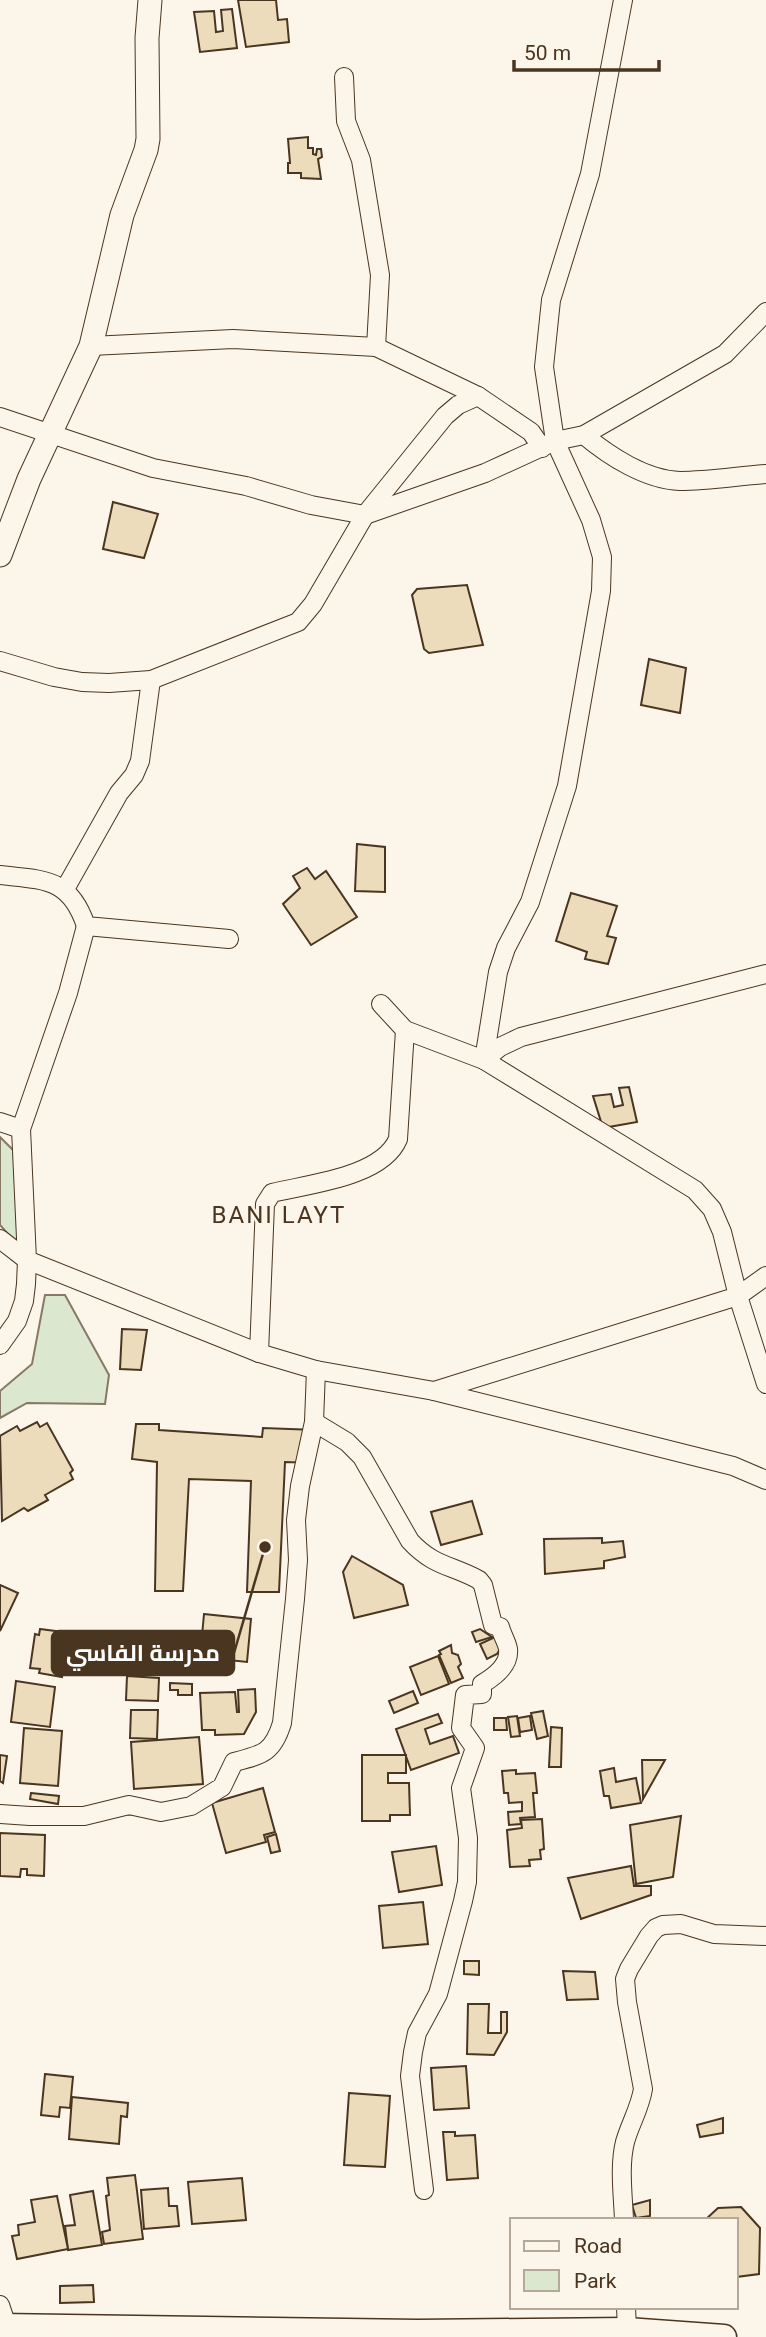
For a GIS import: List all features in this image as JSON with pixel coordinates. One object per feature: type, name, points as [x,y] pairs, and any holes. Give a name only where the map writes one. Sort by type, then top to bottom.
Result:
[{"type":"main road","points":[[5,2324],[418,2332],[627,2319],[724,2337]]},
{"type":"street","points":[[0,555],[29,479],[91,346],[122,215],[146,150],[150,0]]},
{"type":"street","points":[[548,445],[544,367],[551,300],[590,174],[623,0]]},
{"type":"street","points":[[344,77],[346,121],[361,160],[380,275],[376,347]]},
{"type":"street","points":[[0,417],[153,468],[246,486],[311,505],[365,515],[485,473],[548,445],[583,435],[725,354],[766,312]]},
{"type":"street","points":[[91,346],[233,339],[376,347],[478,396],[548,445],[591,520],[602,557],[601,591],[567,786],[530,902],[506,948],[498,972],[484,1060]]},
{"type":"street","points":[[0,661],[54,677],[82,682],[151,680],[298,622],[313,604],[365,515],[445,416],[458,405],[478,396]]},
{"type":"street","points":[[583,435],[608,455],[642,472],[677,481],[766,474]]},
{"type":"street","points":[[65,889],[119,793],[137,768],[151,680]]},
{"type":"street","points":[[0,875],[47,880],[65,889],[75,900],[86,926],[68,993],[21,1129],[27,1261],[24,1301],[17,1321],[0,1345]]},
{"type":"street","points":[[86,926],[229,939]]},
{"type":"street","points":[[484,1060],[500,1047],[521,1037],[766,974]]},
{"type":"street","points":[[382,1004],[405,1030],[484,1060],[695,1190],[712,1209],[722,1232],[738,1296],[766,1384]]},
{"type":"street","points":[[259,1353],[265,1203],[272,1194],[359,1172],[386,1157],[395,1147],[398,1139],[405,1030]]},
{"type":"street","points":[[0,1122],[21,1129]]},
{"type":"street","points":[[0,1239],[27,1261],[259,1353],[316,1370],[434,1391],[733,1466],[766,1480]]},
{"type":"street","points":[[434,1391],[738,1296],[766,1276]]},
{"type":"street","points":[[0,1814],[84,1816],[128,1805],[162,1812],[191,1806],[222,1787],[233,1762],[257,1756],[270,1749],[282,1723],[298,1560],[296,1520],[300,1486],[314,1422],[316,1370]]},
{"type":"street","points":[[314,1422],[355,1449],[410,1541],[420,1552],[439,1564],[479,1580],[483,1585],[493,1625],[500,1627],[508,1649],[507,1659],[496,1675],[482,1684],[482,1694],[465,1695],[461,1728],[475,1748],[461,1788],[467,1838],[467,1882],[438,1994],[417,2033],[411,2076],[424,2190]]},
{"type":"street","points":[[624,2218],[624,2154],[643,2089],[626,2002],[625,1979],[629,1969],[649,1936],[663,1925],[681,1924],[714,1934],[766,1936]]},
{"type":"green space","points":[[0,1137],[16,1153],[26,1254],[0,1225]]},
{"type":"green space","points":[[45,1295],[65,1295],[109,1375],[105,1404],[27,1403],[0,1418],[0,1391],[32,1364]]},
{"type":"building","points":[[238,0],[276,0],[278,20],[287,19],[289,42],[246,47]]},
{"type":"building","points":[[232,9],[237,48],[200,52],[194,12],[214,11],[216,32],[223,31],[221,10]]},
{"type":"building","points":[[308,137],[308,148],[313,148],[313,154],[316,155],[317,149],[321,149],[322,157],[318,159],[321,179],[301,178],[301,173],[288,173],[288,139]]},
{"type":"building","points":[[113,502],[158,514],[144,558],[103,549]]},
{"type":"building","points":[[467,585],[483,645],[429,653],[424,649],[412,595],[417,589]]},
{"type":"building","points":[[649,659],[686,668],[680,713],[641,705]]},
{"type":"building","points":[[357,844],[385,847],[385,892],[355,891]]},
{"type":"building","points":[[307,868],[315,879],[326,871],[357,917],[311,945],[283,904],[300,888],[293,876]]},
{"type":"building","points":[[571,893],[617,906],[607,936],[616,938],[608,964],[585,959],[587,952],[556,941]]},
{"type":"building","points":[[629,1087],[637,1122],[603,1128],[593,1096],[611,1094],[614,1107],[623,1105],[619,1088]]},
{"type":"building","points":[[122,1329],[147,1330],[141,1370],[120,1369]]},
{"type":"building","points":[[37,1422],[40,1427],[47,1423],[73,1470],[70,1473],[73,1479],[45,1495],[48,1500],[28,1511],[24,1508],[2,1521],[0,1436],[17,1426],[20,1431]]},
{"type":"building","points":[[136,1424],[159,1424],[159,1430],[262,1437],[263,1428],[316,1430],[314,1463],[285,1462],[279,1592],[247,1592],[251,1481],[189,1479],[183,1591],[155,1591],[157,1462],[132,1459]]},
{"type":"building","points":[[472,1501],[482,1534],[441,1545],[431,1512]]},
{"type":"building","points":[[602,1538],[602,1543],[623,1541],[625,1557],[604,1561],[604,1568],[545,1574],[544,1539]]},
{"type":"building","points":[[352,1556],[403,1585],[408,1605],[354,1618],[343,1572]]},
{"type":"building","points":[[0,1585],[18,1593],[0,1631]]},
{"type":"building","points":[[204,1614],[251,1619],[247,1662],[200,1657]]},
{"type":"building","points":[[40,1629],[63,1632],[65,1637],[74,1638],[70,1660],[65,1658],[62,1677],[39,1673],[40,1669],[30,1668],[35,1634],[39,1635]]},
{"type":"building","points":[[480,1629],[492,1637],[476,1642],[472,1632]]},
{"type":"building","points":[[495,1637],[500,1649],[497,1654],[487,1659],[480,1644]]},
{"type":"building","points":[[451,1645],[452,1653],[458,1655],[461,1664],[458,1667],[463,1678],[451,1683],[439,1651]]},
{"type":"building","points":[[438,1656],[449,1684],[421,1695],[410,1667]]},
{"type":"building","points":[[127,1676],[159,1678],[158,1701],[126,1700]]},
{"type":"building","points":[[16,1681],[55,1687],[50,1727],[11,1722]]},
{"type":"building","points":[[170,1683],[192,1684],[192,1695],[178,1695],[178,1690],[170,1690]]},
{"type":"building","points":[[255,1689],[256,1712],[244,1734],[215,1735],[215,1730],[202,1730],[200,1693],[235,1692],[239,1712],[238,1690]]},
{"type":"building","points":[[413,1691],[418,1703],[394,1713],[389,1701]]},
{"type":"building","points":[[131,1710],[158,1710],[157,1739],[130,1738]]},
{"type":"building","points":[[543,1711],[548,1736],[537,1739],[531,1713]]},
{"type":"building","points":[[438,1714],[442,1723],[425,1729],[430,1744],[453,1736],[459,1753],[411,1770],[396,1729]]},
{"type":"building","points":[[517,1716],[520,1736],[511,1737],[508,1717]]},
{"type":"building","points":[[530,1716],[532,1730],[520,1732],[518,1718]]},
{"type":"building","points":[[494,1718],[506,1718],[507,1730],[494,1730]]},
{"type":"building","points":[[551,1727],[562,1728],[561,1767],[549,1767]]},
{"type":"building","points":[[24,1728],[62,1731],[58,1786],[20,1783]]},
{"type":"building","points":[[199,1737],[203,1784],[134,1789],[131,1742]]},
{"type":"building","points":[[0,1755],[7,1756],[3,1783],[0,1781]]},
{"type":"building","points":[[362,1755],[406,1755],[406,1773],[388,1773],[388,1783],[409,1783],[410,1815],[390,1815],[390,1821],[362,1821]]},
{"type":"building","points":[[642,1760],[665,1760],[643,1799]]},
{"type":"building","points":[[614,1768],[616,1782],[636,1778],[641,1803],[611,1808],[609,1796],[604,1796],[600,1771]]},
{"type":"building","points":[[516,1770],[516,1774],[535,1773],[535,1817],[520,1818],[521,1824],[509,1825],[508,1812],[522,1811],[522,1802],[509,1803],[508,1793],[504,1793],[502,1771]]},
{"type":"building","points":[[263,1788],[275,1832],[264,1835],[266,1842],[226,1853],[212,1803]]},
{"type":"building","points":[[31,1793],[59,1796],[58,1804],[30,1799]]},
{"type":"building","points":[[681,1816],[673,1877],[636,1884],[630,1825]]},
{"type":"building","points":[[542,1819],[544,1849],[540,1850],[541,1859],[529,1860],[530,1866],[510,1867],[507,1830],[522,1828],[521,1820]]},
{"type":"building","points":[[0,1833],[45,1835],[44,1876],[27,1875],[27,1869],[21,1869],[20,1877],[0,1876]]},
{"type":"building","points":[[276,1834],[280,1851],[271,1853],[267,1837]]},
{"type":"building","points":[[436,1846],[442,1885],[399,1892],[392,1852]]},
{"type":"building","points":[[631,1866],[634,1886],[651,1886],[651,1895],[581,1919],[568,1878]]},
{"type":"building","points":[[423,1902],[428,1944],[383,1948],[379,1906]]},
{"type":"building","points":[[464,1961],[479,1961],[479,1975],[464,1974]]},
{"type":"building","points":[[563,1971],[595,1972],[598,1999],[567,2000]]},
{"type":"building","points":[[468,2004],[489,2004],[488,2033],[501,2033],[501,2012],[507,2012],[507,2032],[494,2055],[467,2054]]},
{"type":"building","points":[[466,2066],[469,2108],[434,2110],[431,2068]]},
{"type":"building","points":[[45,2074],[73,2077],[70,2108],[60,2107],[59,2117],[41,2115]]},
{"type":"building","points":[[349,2093],[390,2096],[385,2167],[344,2165]]},
{"type":"building","points":[[72,2097],[128,2103],[127,2117],[121,2116],[119,2144],[69,2139]]},
{"type":"building","points":[[723,2118],[723,2133],[700,2137],[697,2125]]},
{"type":"building","points":[[443,2132],[455,2132],[455,2136],[475,2135],[478,2178],[447,2180]]},
{"type":"building","points":[[135,2175],[143,2239],[104,2244],[102,2232],[110,2230],[107,2178]]},
{"type":"building","points":[[242,2178],[246,2220],[192,2224],[188,2182]]},
{"type":"building","points":[[168,2188],[169,2206],[177,2206],[179,2226],[144,2229],[141,2190]]},
{"type":"building","points":[[93,2191],[102,2245],[68,2250],[65,2226],[75,2225],[70,2195]]},
{"type":"building","points":[[57,2196],[68,2249],[17,2259],[12,2236],[19,2235],[18,2225],[35,2222],[31,2200]]},
{"type":"building","points":[[650,2200],[650,2216],[636,2218],[632,2205]]},
{"type":"building","points":[[741,2207],[760,2228],[759,2274],[738,2277],[738,2218],[707,2218],[718,2208]]},
{"type":"building","points":[[93,2285],[94,2302],[60,2303],[60,2286]]},
{"type":"place","name":"مدرسة الفاسي","points":[[265,1547]]},
{"type":"district","name":"BANI LAYT","points":[[279,1215]]}]
